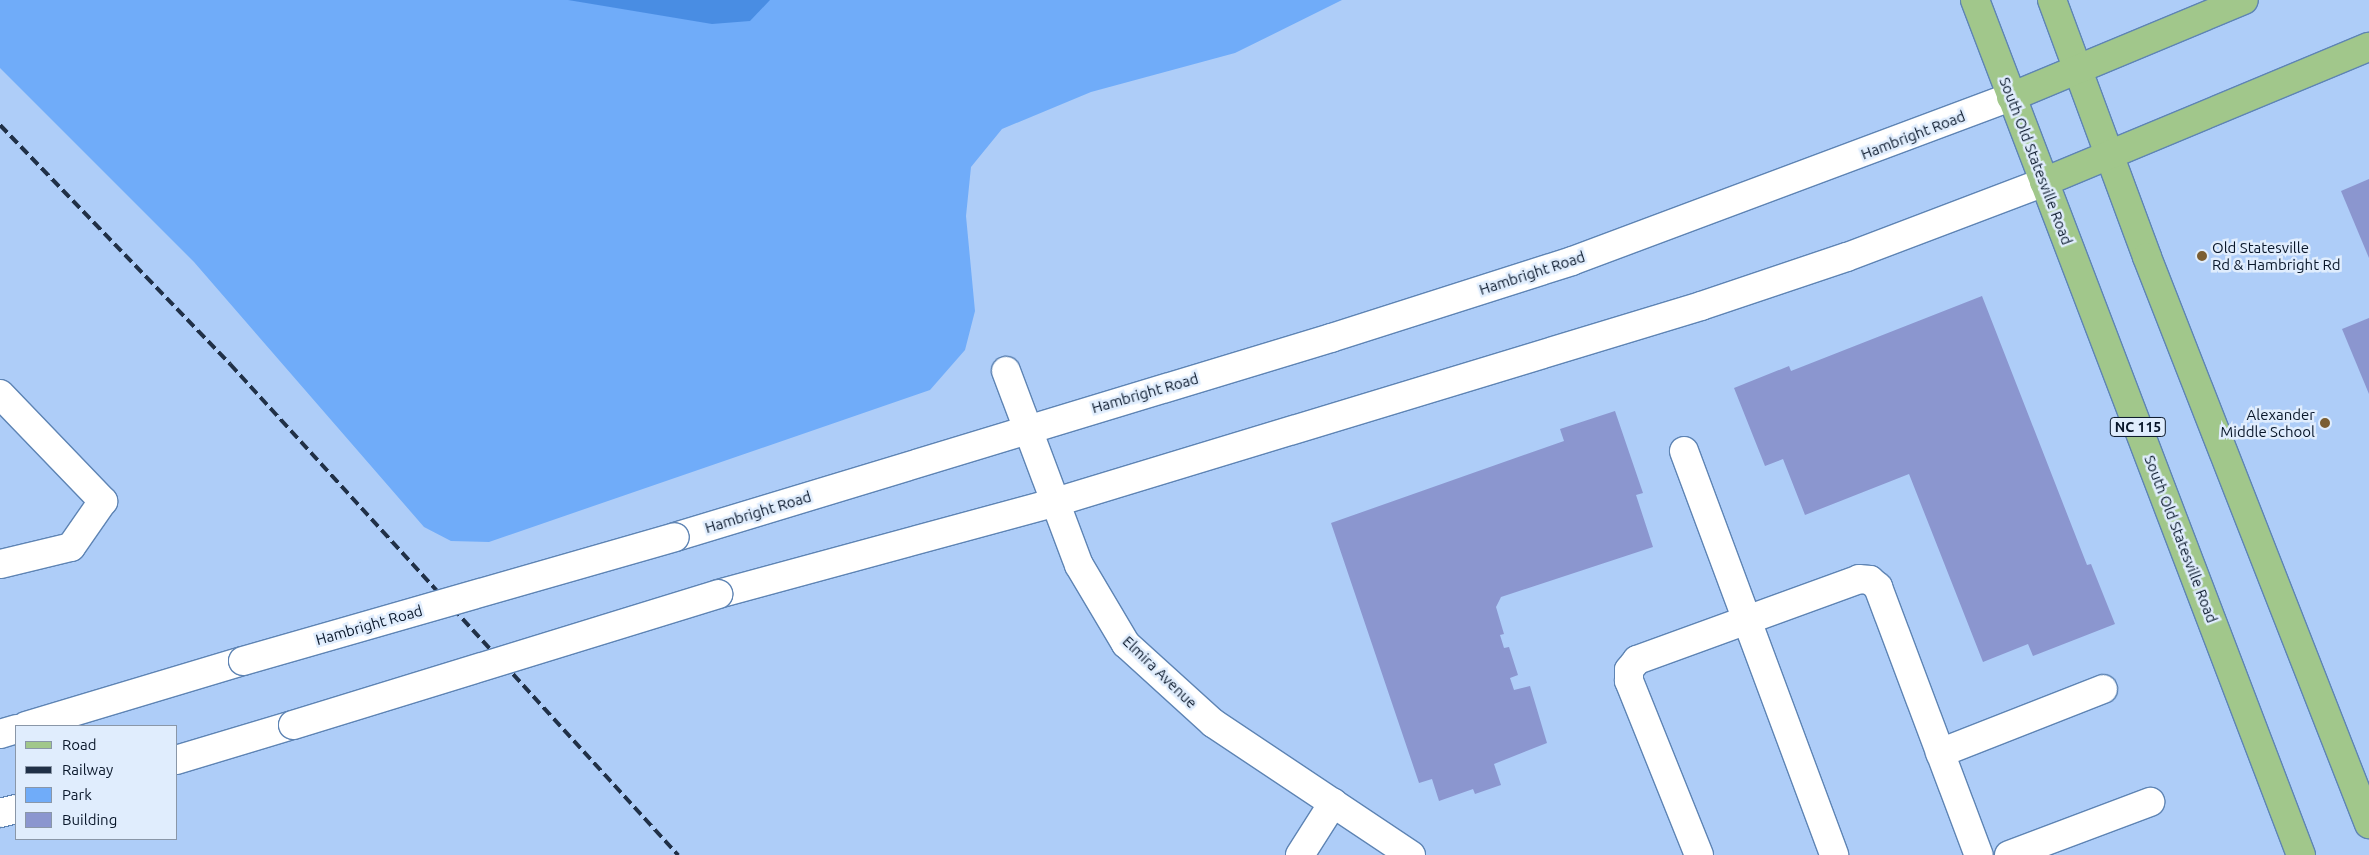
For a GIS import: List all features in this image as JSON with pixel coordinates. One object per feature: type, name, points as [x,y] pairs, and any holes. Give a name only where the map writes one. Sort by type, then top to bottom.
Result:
[{"type":"main road","name":"South Old Statesville Road","points":[[1975,0],[2301,855]]},
{"type":"main road","points":[[2052,0],[2110,158],[2369,824]]},
{"type":"main road","name":"Hambright Road","points":[[2011,97],[2244,0]]},
{"type":"main road","points":[[2044,182],[2110,158],[2369,47]]},
{"type":"street","name":"Hambright Road","points":[[29,725],[243,661],[676,537],[1028,428],[1330,338],[1572,261],[2011,97]]},
{"type":"street","points":[[178,759],[718,594],[1056,502],[1701,306],[1847,257],[2044,182]]},
{"type":"street","name":"Elmira Avenue","points":[[1006,371],[1080,566],[1126,644],[1213,723],[1411,855]]},
{"type":"street","points":[[0,394],[103,501],[71,547],[0,564]]},
{"type":"street","points":[[1684,451],[1744,620],[1834,855]]},
{"type":"street","points":[[1700,855],[1629,681],[1629,670],[1637,660],[1859,579],[1870,580],[1878,587],[1979,855]]},
{"type":"street","points":[[1940,753],[2103,689]]},
{"type":"street","points":[[0,734],[15,729]]},
{"type":"street","points":[[2009,855],[2150,802]]},
{"type":"street","points":[[1300,855],[1333,803]]},
{"type":"street","points":[[0,814],[15,809]]},
{"type":"green space","points":[[0,0],[1342,0],[1235,53],[1091,92],[1002,129],[971,167],[966,216],[975,311],[965,350],[930,390],[489,542],[451,541],[424,527],[194,262],[0,68]]},
{"type":"shaded area","points":[[568,0],[770,0],[750,21],[712,24]]},
{"type":"building","points":[[2369,179],[2369,258],[2341,191]]},
{"type":"building","points":[[1982,296],[2087,565],[2091,564],[2115,624],[2033,656],[2028,644],[1983,662],[1909,474],[1805,515],[1783,459],[1765,466],[1734,388],[1789,366],[1791,371]]},
{"type":"building","points":[[2369,318],[2369,394],[2342,329]]},
{"type":"building","points":[[1615,411],[1643,493],[1636,495],[1653,547],[1501,597],[1496,607],[1504,634],[1500,635],[1504,648],[1509,647],[1518,675],[1510,678],[1514,690],[1530,686],[1547,743],[1494,764],[1501,785],[1475,794],[1473,789],[1439,801],[1432,779],[1419,783],[1331,523],[1564,441],[1560,429]]},
{"type":"railway","points":[[0,125],[230,364],[678,855]]},
{"type":"place","name":"Old Statesville Rd & Hambright Rd","points":[[2202,256]]},
{"type":"place","name":"Alexander Middle School","points":[[2325,423]]}]
